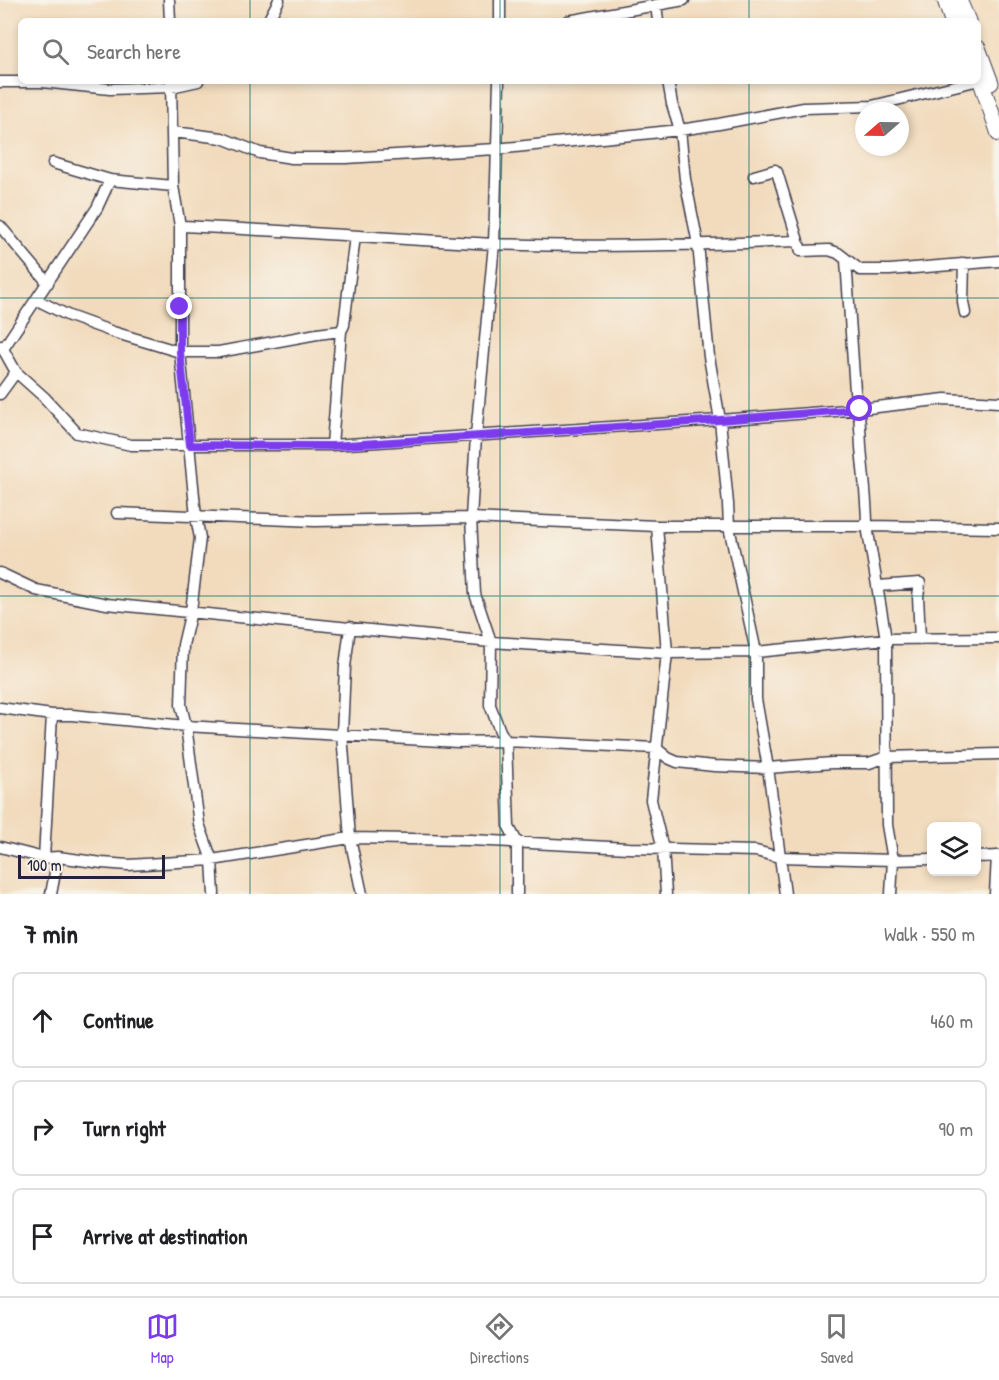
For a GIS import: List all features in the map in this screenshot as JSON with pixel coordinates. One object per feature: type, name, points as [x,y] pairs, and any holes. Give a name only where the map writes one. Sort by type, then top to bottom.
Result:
[{"type":"main road","points":[[945,0],[959,18]]},
{"type":"main road","points":[[959,0],[961,18]]},
{"type":"main road","points":[[981,56],[999,102]]},
{"type":"main road","points":[[980,84],[999,134]]},
{"type":"street","points":[[169,0],[170,18]]},
{"type":"street","points":[[270,18],[279,0]]},
{"type":"street","points":[[500,0],[500,18]]},
{"type":"street","points":[[584,18],[684,0]]},
{"type":"street","points":[[656,5],[658,18]]},
{"type":"street","points":[[0,82],[18,82]]},
{"type":"street","points":[[61,84],[110,89],[171,84],[173,186],[180,226],[180,352],[200,538],[191,611],[183,645],[181,705],[186,726],[199,824],[212,860],[214,894]]},
{"type":"street","points":[[499,84],[494,244],[476,436],[471,518],[476,594],[491,642],[490,705],[506,741],[509,827],[517,842],[517,894]]},
{"type":"street","points":[[669,84],[680,130],[685,179],[698,244],[709,357],[720,420],[729,527],[756,652],[756,699],[768,768],[784,894]]},
{"type":"street","points":[[173,132],[222,138],[260,153],[292,158],[346,158],[496,148],[680,130],[804,108],[872,106],[955,84]]},
{"type":"street","points":[[53,164],[110,180],[173,186]]},
{"type":"street","points":[[754,176],[775,170],[777,172],[801,251],[829,249],[861,270],[890,270],[999,261]]},
{"type":"street","points":[[110,180],[97,208],[37,300],[2,347],[16,372],[44,397],[77,433],[131,445],[332,446],[720,420],[860,409],[945,399],[999,402]]},
{"type":"street","points":[[0,226],[48,283]]},
{"type":"street","points":[[180,226],[494,244],[609,246],[797,242]]},
{"type":"street","points":[[332,446],[341,331],[344,325],[356,236]]},
{"type":"street","points":[[846,260],[855,391],[860,409],[867,526],[886,639],[887,825],[893,860],[891,894]]},
{"type":"street","points":[[964,263],[965,313]]},
{"type":"street","points":[[37,300],[69,316],[180,352],[219,352],[341,331]]},
{"type":"street","points":[[0,394],[16,372]]},
{"type":"street","points":[[117,513],[315,521],[471,518],[657,526],[999,528]]},
{"type":"street","points":[[657,526],[667,653],[651,800],[663,849],[666,894]]},
{"type":"street","points":[[0,573],[36,590],[107,604],[491,642],[667,653],[756,652],[886,639],[999,638]]},
{"type":"street","points":[[878,586],[920,583],[918,596],[920,639]]},
{"type":"street","points":[[350,627],[345,667],[342,734],[350,838],[362,894]]},
{"type":"street","points":[[0,708],[52,715],[186,726],[458,742],[506,741],[656,748],[677,762],[714,766],[768,768],[832,763],[869,763],[887,757],[999,754]]},
{"type":"street","points":[[44,858],[52,715]]},
{"type":"street","points":[[0,847],[44,858],[58,857],[128,865],[212,860],[350,838],[470,840],[756,851],[779,857],[927,859]]},
{"type":"street","points":[[981,857],[998,856],[994,894]]},
{"type":"street","points":[[51,894],[58,857]]},
{"type":"route","points":[[180,307],[180,352],[190,445],[332,446],[860,409]]}]
